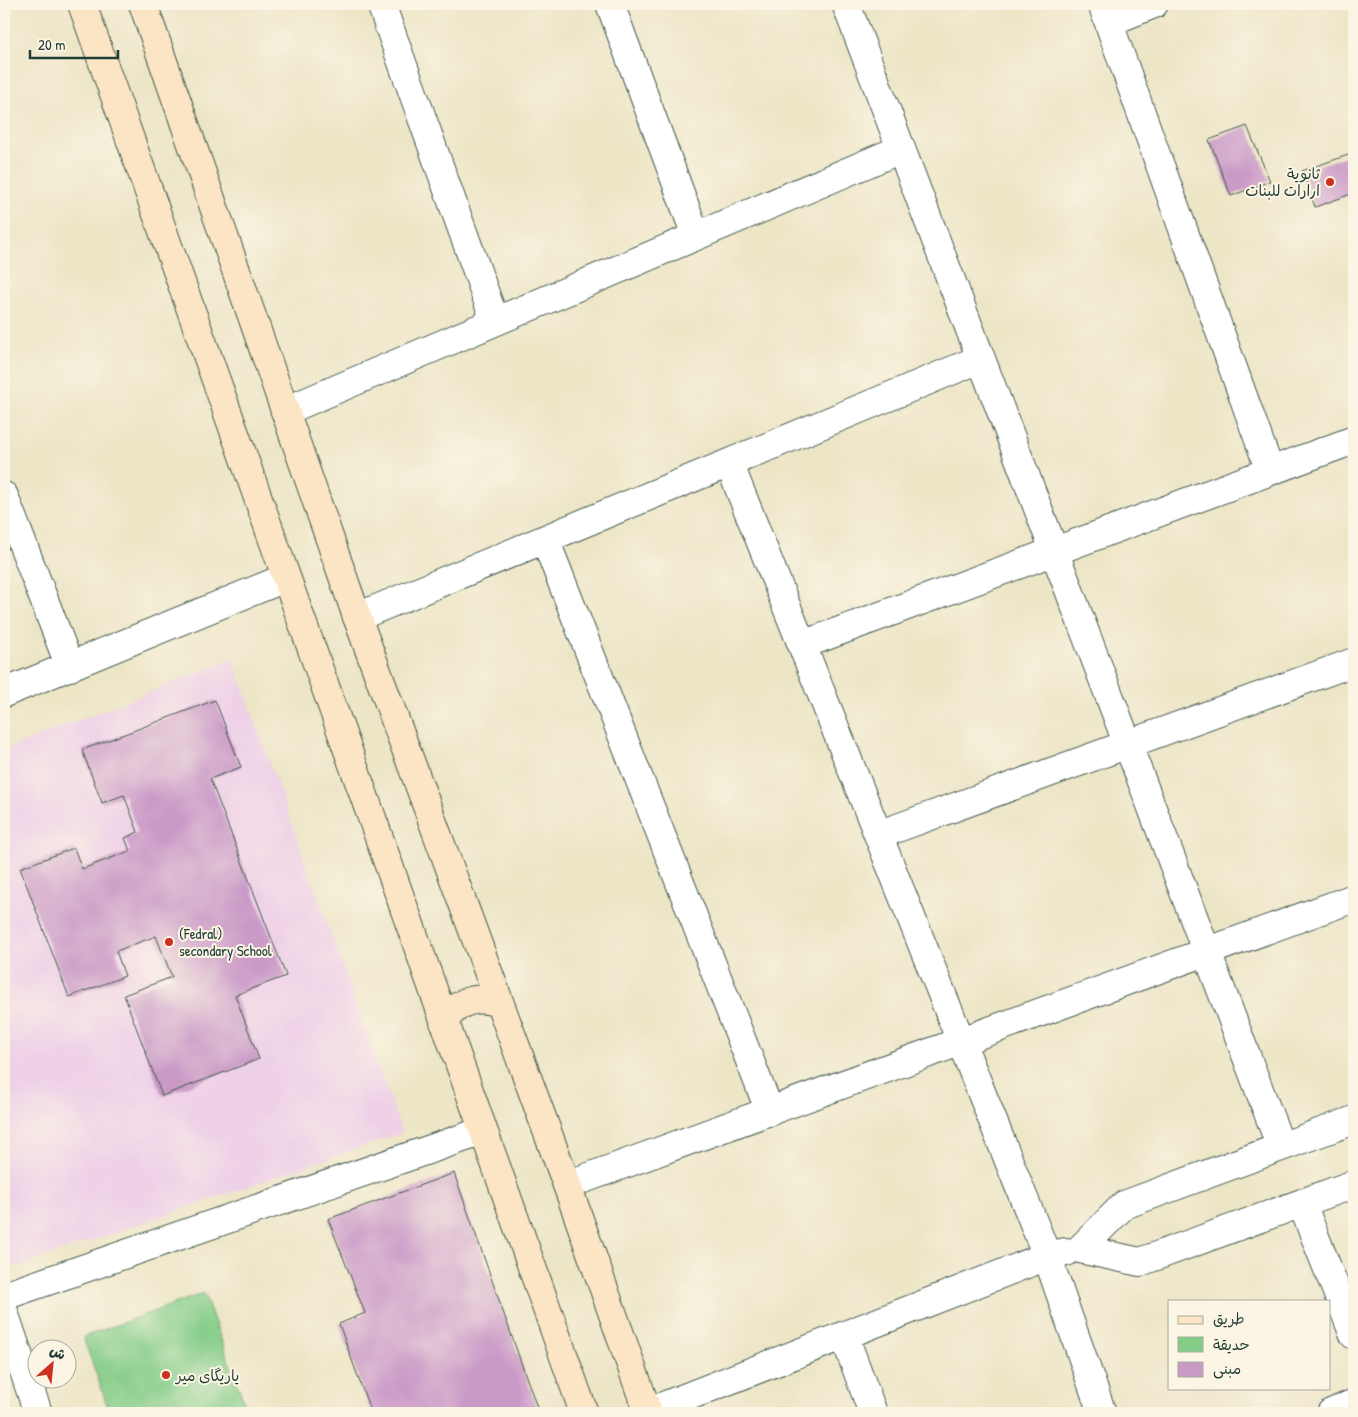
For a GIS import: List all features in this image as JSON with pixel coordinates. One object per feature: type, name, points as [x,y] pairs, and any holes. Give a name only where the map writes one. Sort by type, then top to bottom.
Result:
[{"type":"main road","points":[[82,4],[584,1413]]},
{"type":"main road","points":[[143,4],[357,617],[567,1185],[648,1412]]},
{"type":"main road","points":[[444,1022],[450,1013],[468,1000],[490,1000],[500,1004]]},
{"type":"street","points":[[381,4],[496,322]]},
{"type":"street","points":[[610,4],[696,236]]},
{"type":"street","points":[[846,4],[1281,1147]]},
{"type":"street","points":[[1154,4],[1106,13],[1270,471]]},
{"type":"street","points":[[285,411],[901,149]]},
{"type":"street","points":[[357,617],[980,359]]},
{"type":"street","points":[[802,645],[1354,440]]},
{"type":"street","points":[[729,463],[1047,1256],[1102,1413]]},
{"type":"street","points":[[4,496],[70,667]]},
{"type":"street","points":[[545,539],[770,1112]]},
{"type":"street","points":[[4,693],[285,578]]},
{"type":"street","points":[[878,835],[1126,743],[1354,662]]},
{"type":"street","points":[[567,1185],[1354,898]]},
{"type":"street","points":[[1080,1249],[1124,1205],[1354,1120]]},
{"type":"street","points":[[4,1296],[483,1131]]},
{"type":"street","points":[[648,1412],[1047,1256],[1080,1249],[1140,1262],[1354,1184]]},
{"type":"street","points":[[1302,1204],[1354,1335]]},
{"type":"street","points":[[4,1312],[38,1413]]},
{"type":"street","points":[[844,1335],[874,1413]]},
{"type":"shaded area","name":"(Fedral) secondary School","points":[[233,659],[402,1133],[13,1268],[4,1243],[4,750]]},
{"type":"green space","name":"یاریگای میر","points":[[204,1293],[248,1413],[110,1413],[83,1337]]},
{"type":"building","points":[[1247,126],[1270,181],[1231,196],[1209,140]]},
{"type":"building","name":"ثانوية ارارات للبنات","points":[[1354,153],[1354,193],[1315,207],[1302,171]]},
{"type":"building","points":[[215,700],[241,767],[210,779],[286,976],[235,995],[259,1059],[162,1096],[124,995],[172,977],[156,936],[116,951],[125,976],[69,997],[20,868],[74,848],[82,869],[130,851],[125,838],[138,832],[124,795],[102,803],[82,750]]},
{"type":"building","points":[[454,1173],[539,1413],[371,1413],[339,1324],[365,1313],[328,1219]]},
{"type":"place","name":"ثانوية ارارات للبنات","points":[[1330,182]]},
{"type":"place","name":"(Fedral) secondary School","points":[[169,942]]},
{"type":"place","name":"یاریگای میر","points":[[166,1375]]}]
